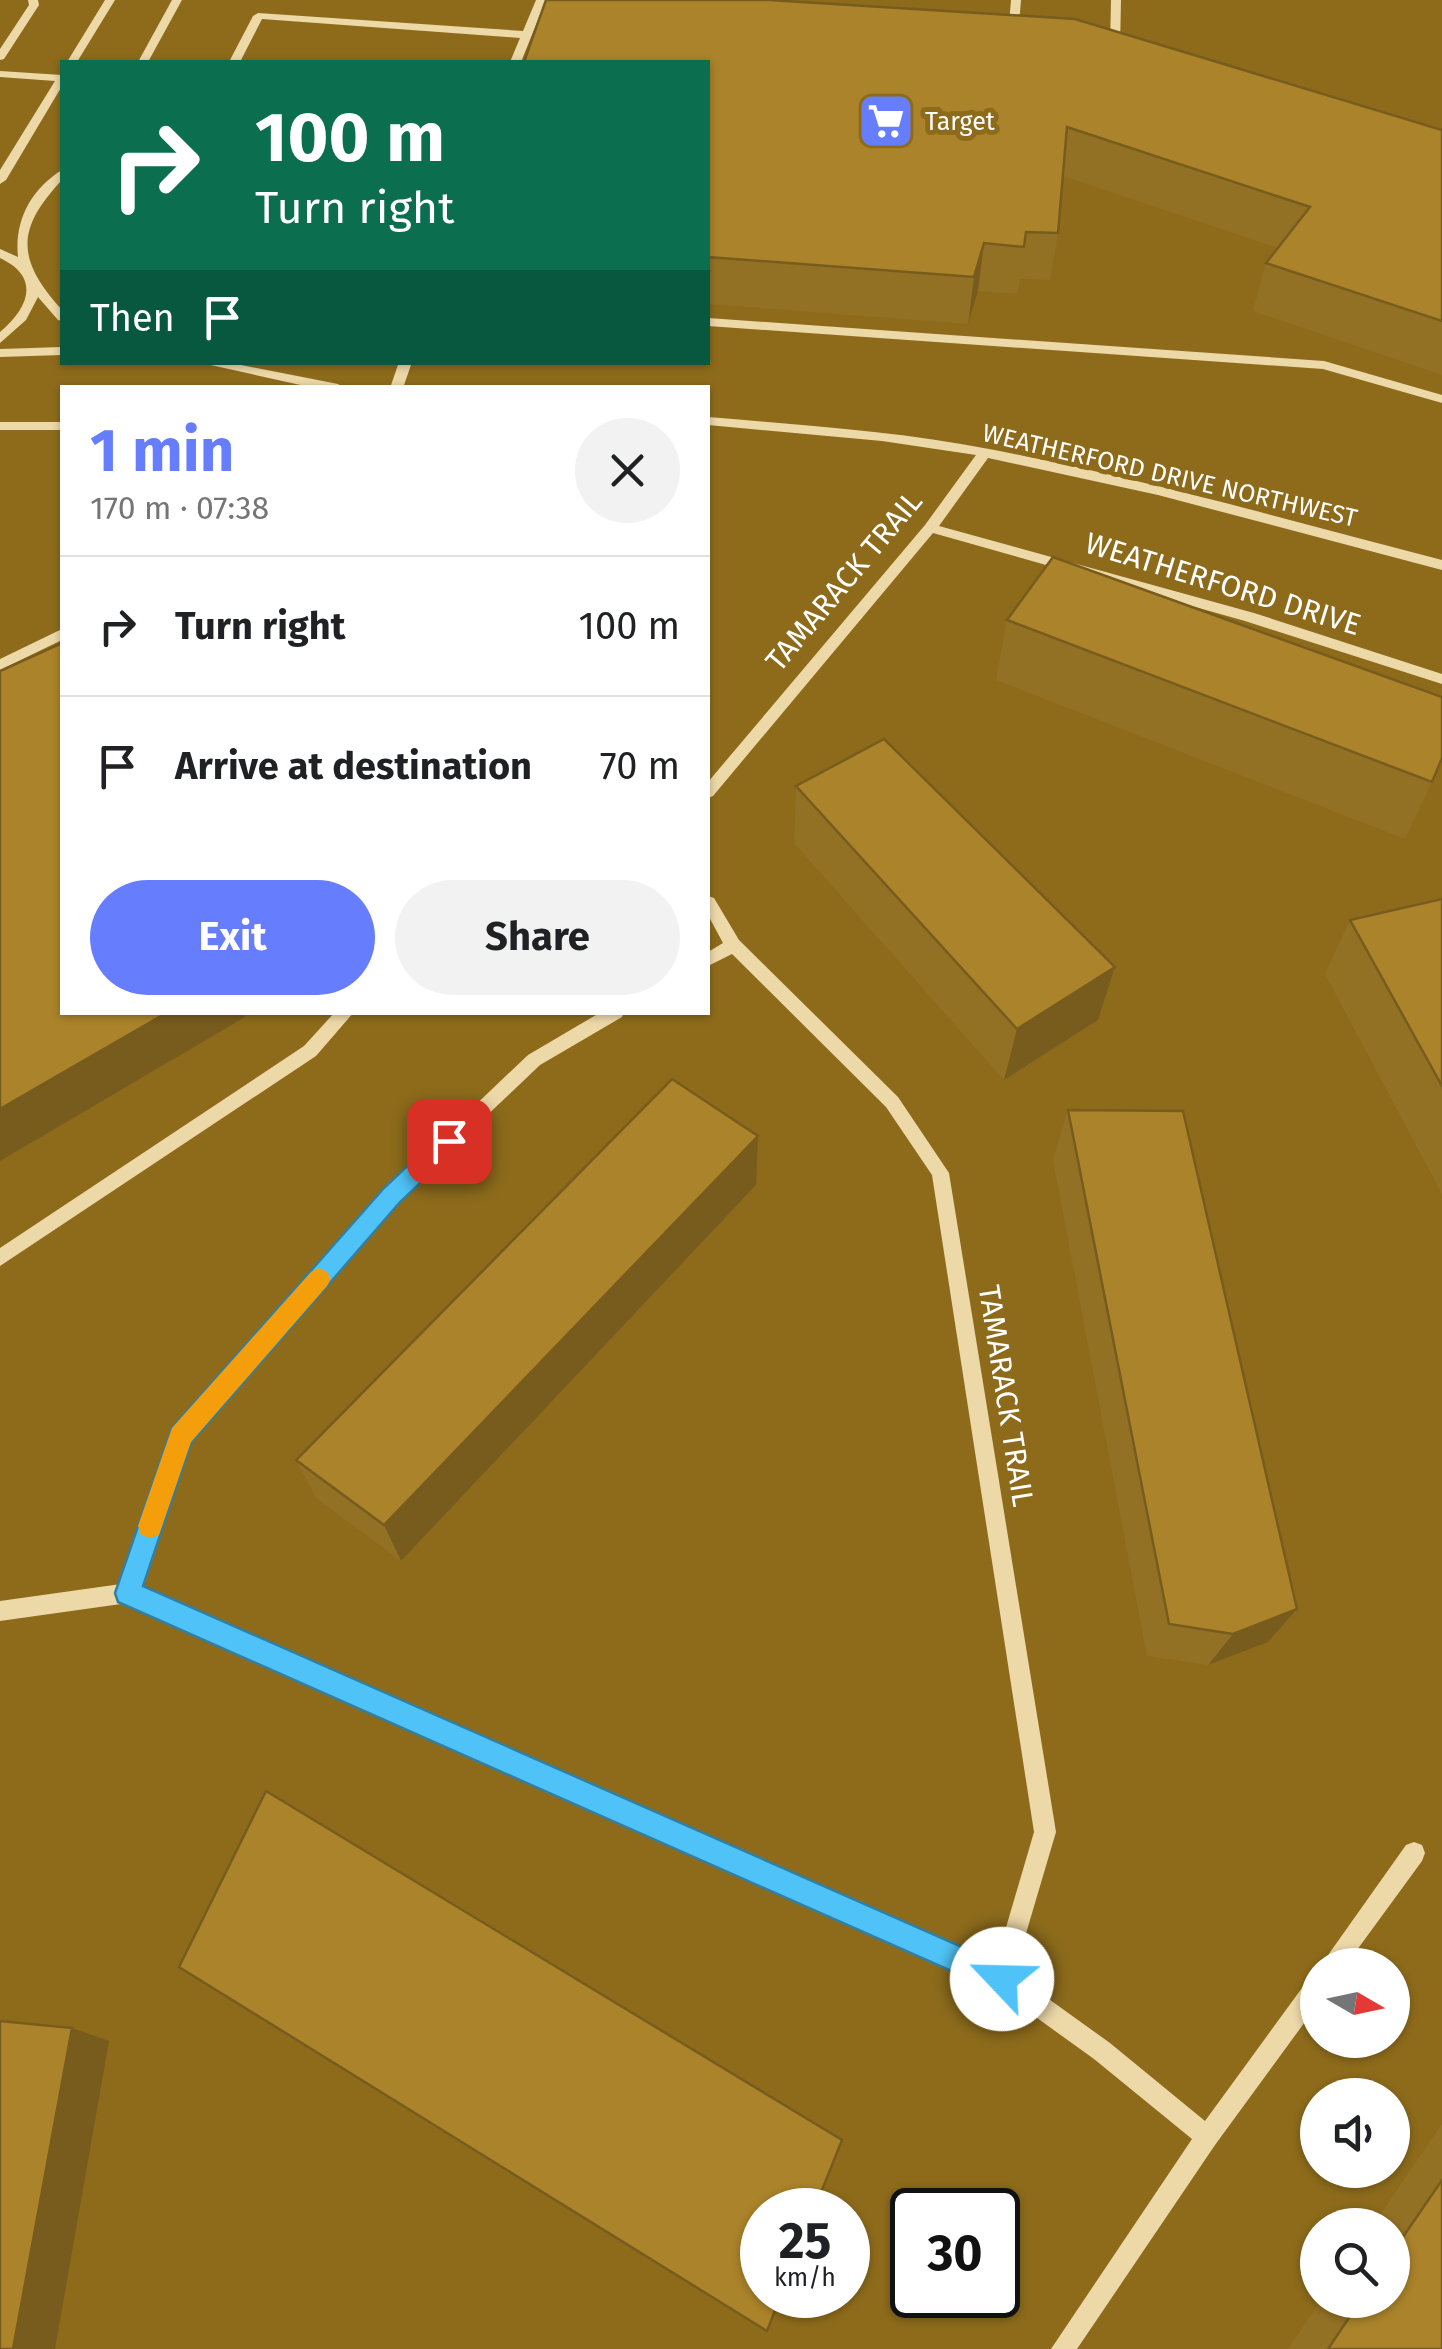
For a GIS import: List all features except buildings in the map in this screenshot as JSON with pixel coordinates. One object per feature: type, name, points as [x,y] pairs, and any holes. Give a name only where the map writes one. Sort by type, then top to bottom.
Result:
[{"type":"street","points":[[0,57],[34,5],[32,0]]},
{"type":"street","points":[[73,60],[110,0]]},
{"type":"street","points":[[143,60],[177,0]]},
{"type":"street","points":[[517,60],[540,0]]},
{"type":"street","points":[[1013,37],[1016,0]]},
{"type":"street","points":[[1115,46],[1116,0]]},
{"type":"street","points":[[235,60],[258,16],[528,35]]},
{"type":"street","points":[[996,35],[1030,38]]},
{"type":"street","points":[[1098,45],[1132,52]]},
{"type":"street","points":[[0,74],[60,78]]},
{"type":"street","points":[[0,180],[60,81]]},
{"type":"street","points":[[60,176],[28,212],[19,235],[34,286],[60,315]]},
{"type":"street","points":[[0,253],[26,269]]},
{"type":"street","points":[[0,339],[17,326],[31,306],[34,286]]},
{"type":"street","points":[[710,322],[1324,365],[1442,399]]},
{"type":"street","points":[[0,353],[60,351]]},
{"type":"street","points":[[218,365],[322,385]]},
{"type":"street","name":"WEATHERFORD DRIVE NORTHWEST","points":[[710,421],[849,433],[985,452],[1442,565]]},
{"type":"street","points":[[0,426],[60,426]]},
{"type":"street","name":"TAMARACK TRAIL","points":[[710,790],[930,528],[985,452]]},
{"type":"street","name":"WEATHERFORD DRIVE","points":[[930,528],[1249,616],[1442,679]]},
{"type":"street","points":[[0,665],[60,635]]},
{"type":"street","name":"TAMARACK TRAIL","points":[[710,905],[733,945],[892,1102],[940,1173],[1046,1832],[1002,1979]]},
{"type":"street","points":[[710,959],[733,945]]},
{"type":"street","points":[[0,1258],[310,1051],[343,1015]]},
{"type":"street","points":[[128,1593],[181,1436],[392,1195],[534,1060],[611,1015]]},
{"type":"street","points":[[0,1611],[128,1593],[1002,1979],[1102,2050],[1208,2137]]},
{"type":"street","points":[[1344,1948],[1414,1853]]},
{"type":"street","points":[[1063,2349],[1300,2011]]},
{"type":"slow traffic","points":[[150,1526],[181,1436],[319,1279]]},
{"type":"place","name":"Target","points":[[886,121]]},
{"type":"route","points":[[449,1141],[392,1195],[181,1436],[128,1593],[1002,1979]]}]
